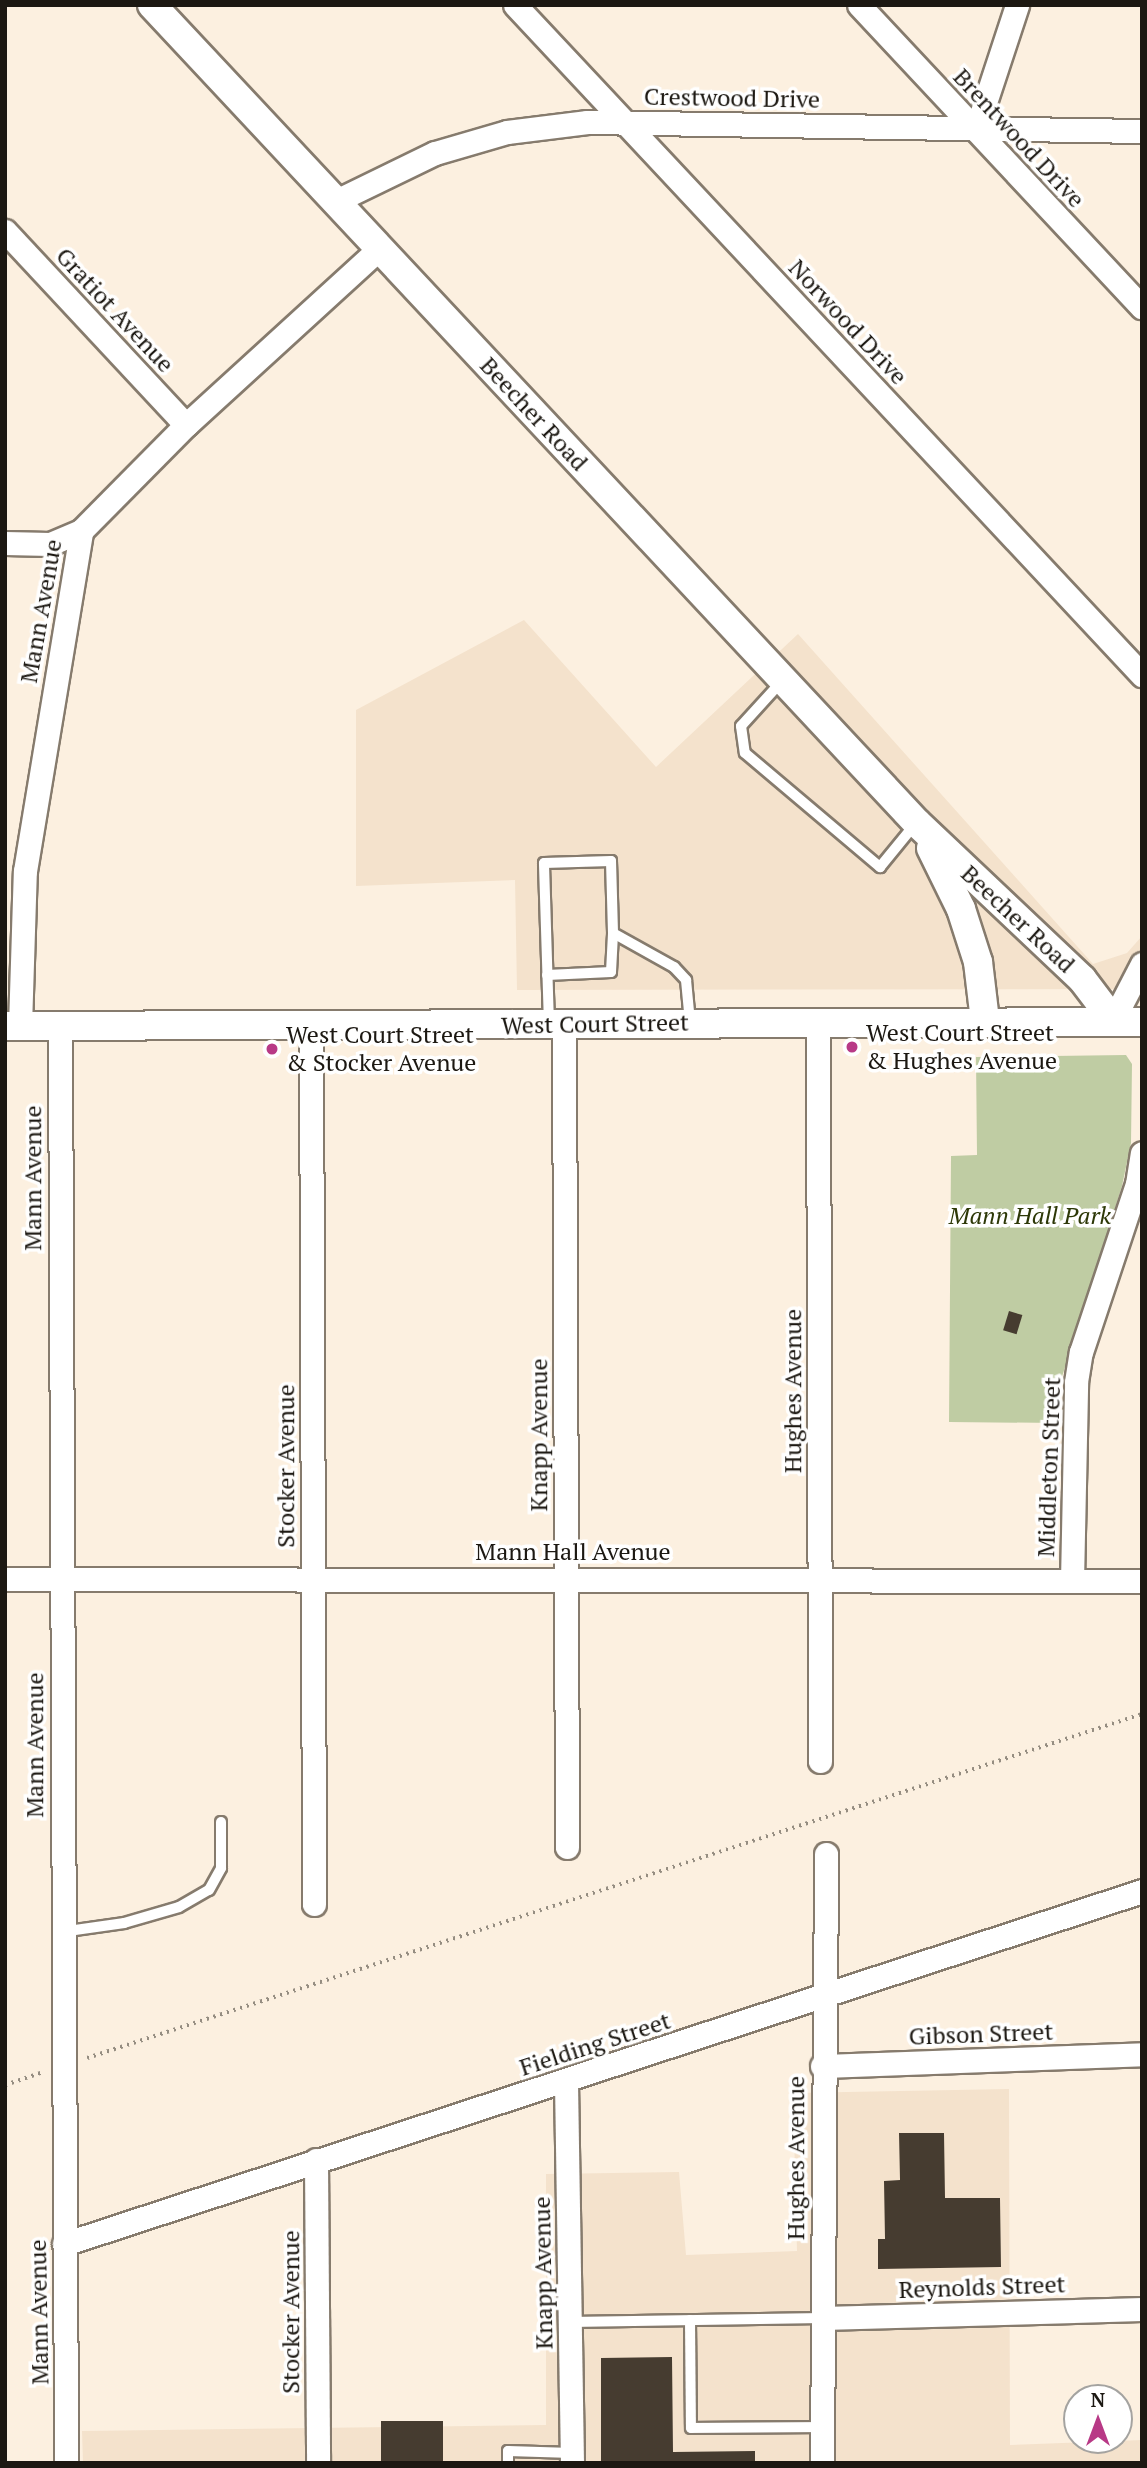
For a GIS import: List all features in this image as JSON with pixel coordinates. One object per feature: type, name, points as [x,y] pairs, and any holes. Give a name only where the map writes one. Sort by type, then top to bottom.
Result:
[{"type":"street","name":"Beecher Road","points":[[152,5],[782,681],[917,823],[1082,979],[1113,1020]]},
{"type":"street","name":"Norwood Drive","points":[[515,5],[1142,675]]},
{"type":"street","name":"Brentwood Drive","points":[[859,5],[1142,307]]},
{"type":"street","points":[[976,130],[1017,5]]},
{"type":"street","name":"Crestwood Drive","points":[[336,201],[435,153],[506,132],[625,122],[1142,131]]},
{"type":"street","name":"Gratiot Avenue","points":[[5,231],[186,425]]},
{"type":"street","name":"Mann Avenue","points":[[12,1026],[25,870],[81,531],[186,425],[380,248]]},
{"type":"street","points":[[5,543],[50,544],[81,531]]},
{"type":"street","name":"Beecher Road","points":[[917,823],[961,909],[978,962],[985,1021]]},
{"type":"street","points":[[1113,1020],[1142,964]]},
{"type":"street","name":"West Court Street","points":[[12,1026],[311,1027],[1113,1020],[1142,1022]]},
{"type":"street","name":"Hughes Avenue","points":[[818,1022],[820,1761]]},
{"type":"street","name":"Knapp Avenue","points":[[556,1024],[567,1847]]},
{"type":"street","name":"Mann Avenue","points":[[60,1027],[61,1932],[66,2463]]},
{"type":"street","name":"Stocker Avenue","points":[[311,1027],[314,1904]]},
{"type":"street","name":"Middleton Street","points":[[1072,1581],[1076,1382],[1081,1352],[1137,1184],[1142,1153]]},
{"type":"street","name":"Mann Hall Avenue","points":[[5,1579],[820,1578],[1142,1581]]},
{"type":"street","name":"Hughes Avenue","points":[[822,2463],[822,1996],[826,1854]]},
{"type":"street","name":"Fielding Street","points":[[64,2244],[316,2160],[566,2082],[1142,1891]]},
{"type":"street","name":"Gibson Street","points":[[822,2066],[1142,2054]]},
{"type":"street","name":"Knapp Avenue","points":[[566,2082],[572,2458]]},
{"type":"street","name":"Stocker Avenue","points":[[316,2160],[318,2463]]},
{"type":"street","name":"Reynolds Street","points":[[823,2318],[1142,2309]]},
{"type":"lane","points":[[782,681],[741,726],[746,753],[880,867],[917,823]]},
{"type":"lane","points":[[547,975],[611,972],[611,861],[544,863],[547,975],[556,1024]]},
{"type":"lane","points":[[613,933],[674,967],[686,980],[690,1023]]},
{"type":"lane","points":[[61,1932],[124,1923],[179,1907],[209,1889],[221,1868],[220,1822]]},
{"type":"lane","points":[[570,2322],[823,2318]]},
{"type":"lane","points":[[690,2320],[691,2428],[822,2427]]},
{"type":"lane","points":[[508,2463],[508,2451],[572,2458]]},
{"type":"path","points":[[79,2061],[1142,1714]]},
{"type":"path","points":[[5,2085],[53,2069]]},
{"type":"shaded area","points":[[524,620],[656,767],[798,634],[1093,964],[1127,953],[1142,936],[1142,989],[517,990],[515,880],[356,886],[356,710]]},
{"type":"shaded area","points":[[1009,2089],[1010,2445],[1063,2443],[1063,2454],[1133,2454],[1133,2440],[1142,2440],[1142,2463],[83,2463],[82,2431],[546,2425],[546,2174],[679,2172],[686,2255],[797,2251],[793,2093]]},
{"type":"green space","name":"Mann Hall Park","points":[[1126,1055],[1132,1064],[1131,1143],[1122,1186],[1060,1383],[1059,1423],[949,1422],[951,1156],[977,1155],[976,1057]]},
{"type":"building","points":[[1009,1311],[1022,1315],[1017,1334],[1003,1330]]},
{"type":"building","points":[[899,2133],[944,2133],[945,2198],[1000,2198],[1001,2267],[878,2269],[878,2239],[885,2239],[884,2181],[900,2180]]},
{"type":"building","points":[[672,2357],[673,2452],[755,2451],[755,2463],[601,2463],[601,2358]]},
{"type":"building","points":[[381,2421],[443,2421],[443,2463],[381,2463]]},
{"type":"place","name":"West Court Street & Hughes Avenue","points":[[852,1047]]},
{"type":"place","name":"West Court Street & Stocker Avenue","points":[[272,1049]]}]
